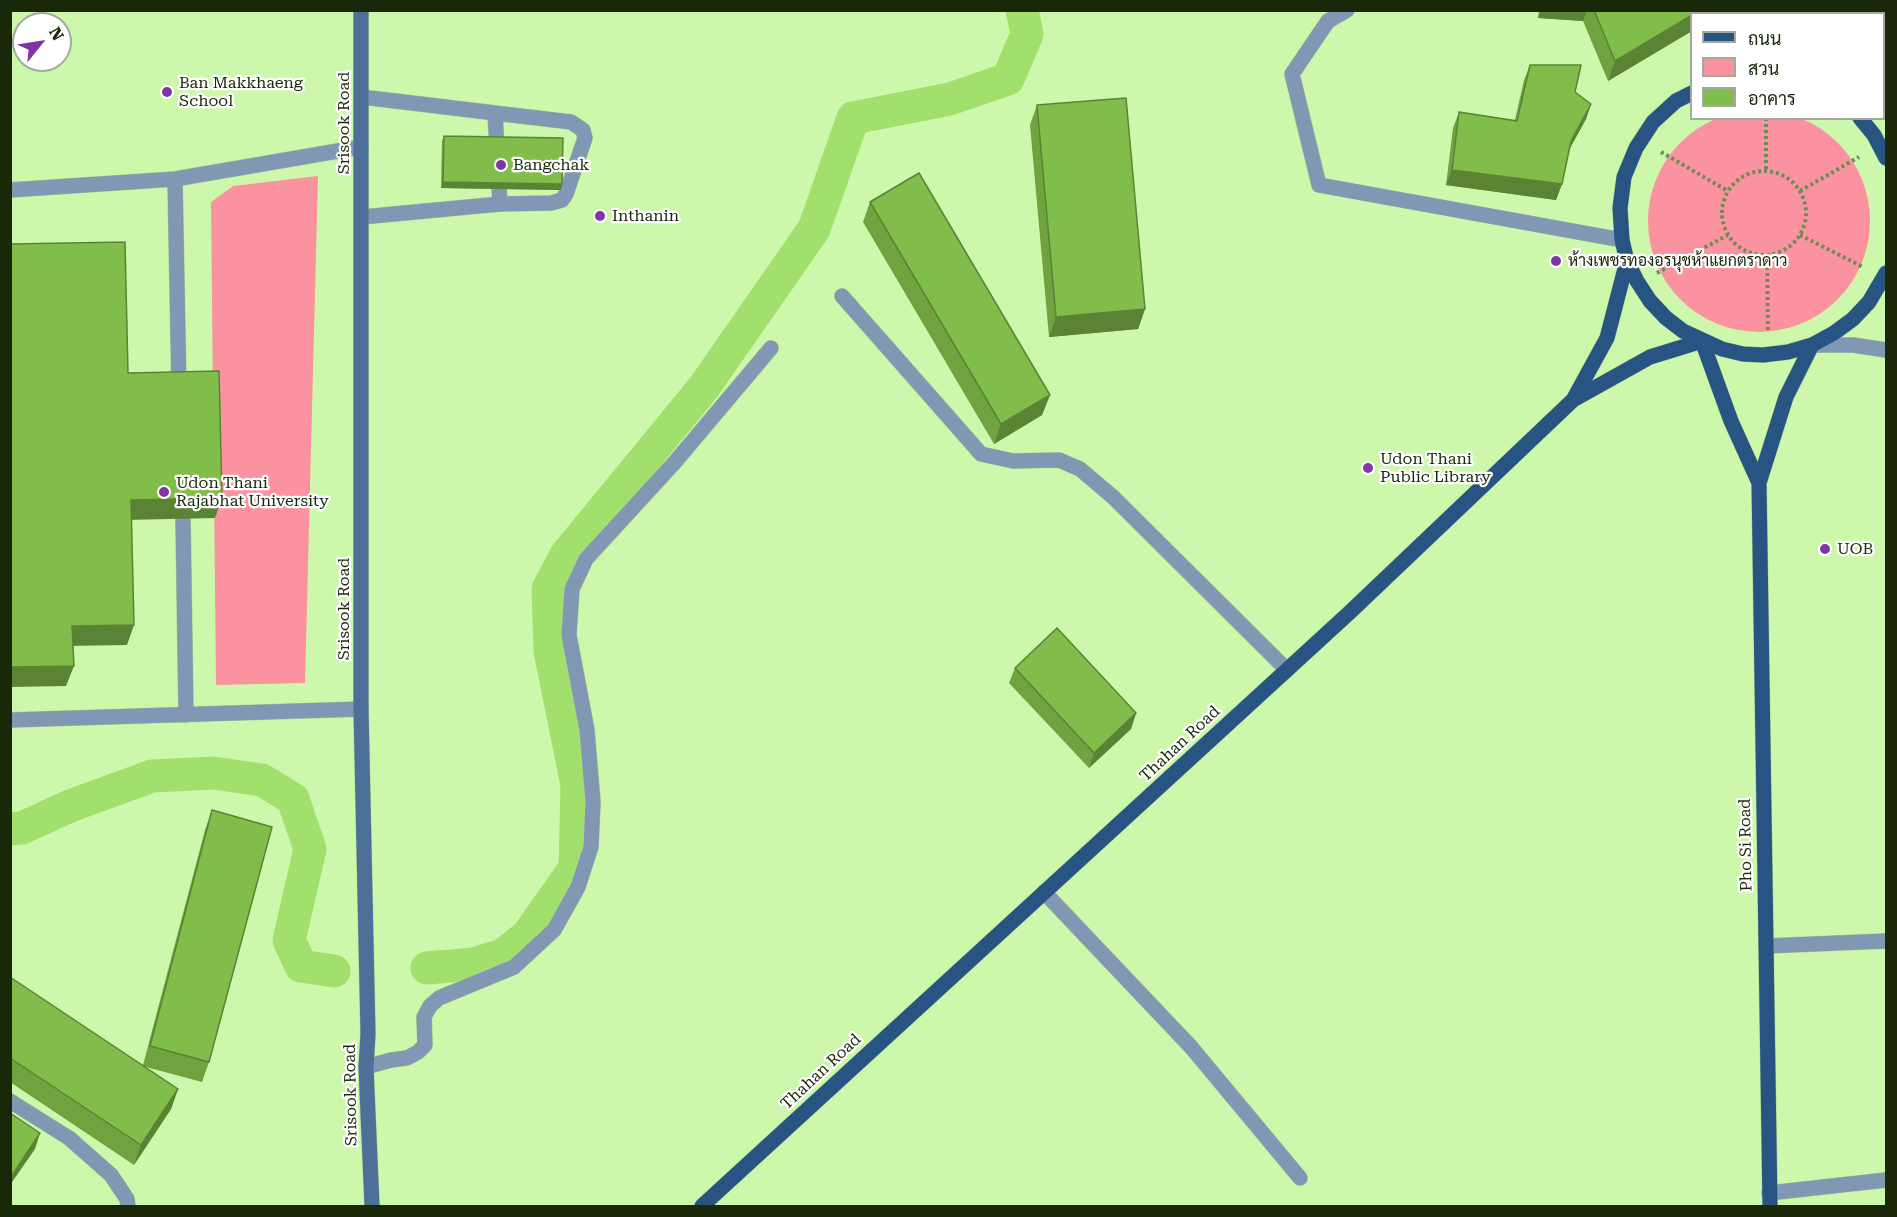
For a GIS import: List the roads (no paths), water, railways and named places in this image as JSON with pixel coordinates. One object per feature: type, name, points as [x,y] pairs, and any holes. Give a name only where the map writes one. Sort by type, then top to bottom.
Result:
[{"type":"main road","name":"Srisook Road","points":[[361,10],[362,709],[368,1034],[366,1067],[372,1206]]},
{"type":"main road","points":[[1690,94],[1676,101],[1653,122],[1636,148],[1624,177],[1620,208],[1622,240],[1627,261],[1650,301],[1666,318],[1683,331],[1722,349],[1743,354],[1788,352],[1812,345],[1853,319],[1869,302],[1885,275]]},
{"type":"main road","points":[[1861,120],[1883,151]]},
{"type":"main road","points":[[1573,400],[1607,338],[1627,261]]},
{"type":"main road","name":"Thahan Road","points":[[702,1206],[1287,670],[1573,400],[1650,357],[1702,341]]},
{"type":"main road","name":"Pho Si Road","points":[[1702,341],[1731,421],[1759,483]]},
{"type":"main road","name":"Pho Si Road","points":[[1770,1200],[1759,483],[1786,397],[1812,345]]},
{"type":"street","points":[[1347,10],[1328,21],[1292,74],[1319,185],[1622,240]]},
{"type":"street","points":[[362,97],[571,122],[583,130],[585,138],[562,200],[551,203],[500,204],[362,217]]},
{"type":"street","points":[[495,113],[500,204]]},
{"type":"street","points":[[10,190],[175,179],[362,147]]},
{"type":"street","points":[[175,179],[179,392]]},
{"type":"street","points":[[842,296],[981,454],[1013,461],[1059,460],[1080,469],[1113,497],[1287,670]]},
{"type":"street","points":[[1812,345],[1853,345],[1887,350]]},
{"type":"street","points":[[366,1067],[407,1058],[418,1052],[424,1045],[424,1017],[430,1006],[439,998],[514,967],[554,930],[578,887],[591,847],[593,802],[587,730],[569,635],[572,589],[586,559],[675,462],[771,348]]},
{"type":"street","points":[[183,519],[186,715]]},
{"type":"street","points":[[10,720],[362,709]]},
{"type":"street","points":[[1044,892],[1191,1047],[1300,1178]]},
{"type":"street","points":[[1766,946],[1887,941]]},
{"type":"street","points":[[10,1101],[69,1138],[111,1175],[127,1199],[128,1206]]},
{"type":"street","points":[[1770,1200],[1887,1180]]},
{"type":"waterway","points":[[427,968],[473,964],[503,955],[527,936],[575,868],[577,785],[550,651],[548,589],[566,555],[704,387],[814,229],[853,118],[950,99],[1008,79],[1027,34],[1022,10]]},
{"type":"waterway","points":[[10,829],[22,828],[70,806],[152,776],[213,773],[262,780],[293,799],[310,849],[289,940],[301,966],[334,971]]},
{"type":"place","name":"Ban Makkhaeng School","points":[[167,92]]},
{"type":"place","name":"Bangchak","points":[[501,165]]},
{"type":"place","name":"Inthanin","points":[[600,216]]},
{"type":"place","name":"ห้างเพชรทองอรนุชห้าแยกตราดาว","points":[[1556,261]]},
{"type":"place","name":"Udon Thani Public Library","points":[[1368,468]]},
{"type":"place","name":"Udon Thani Rajabhat University","points":[[164,492]]},
{"type":"place","name":"UOB","points":[[1825,549]]}]
